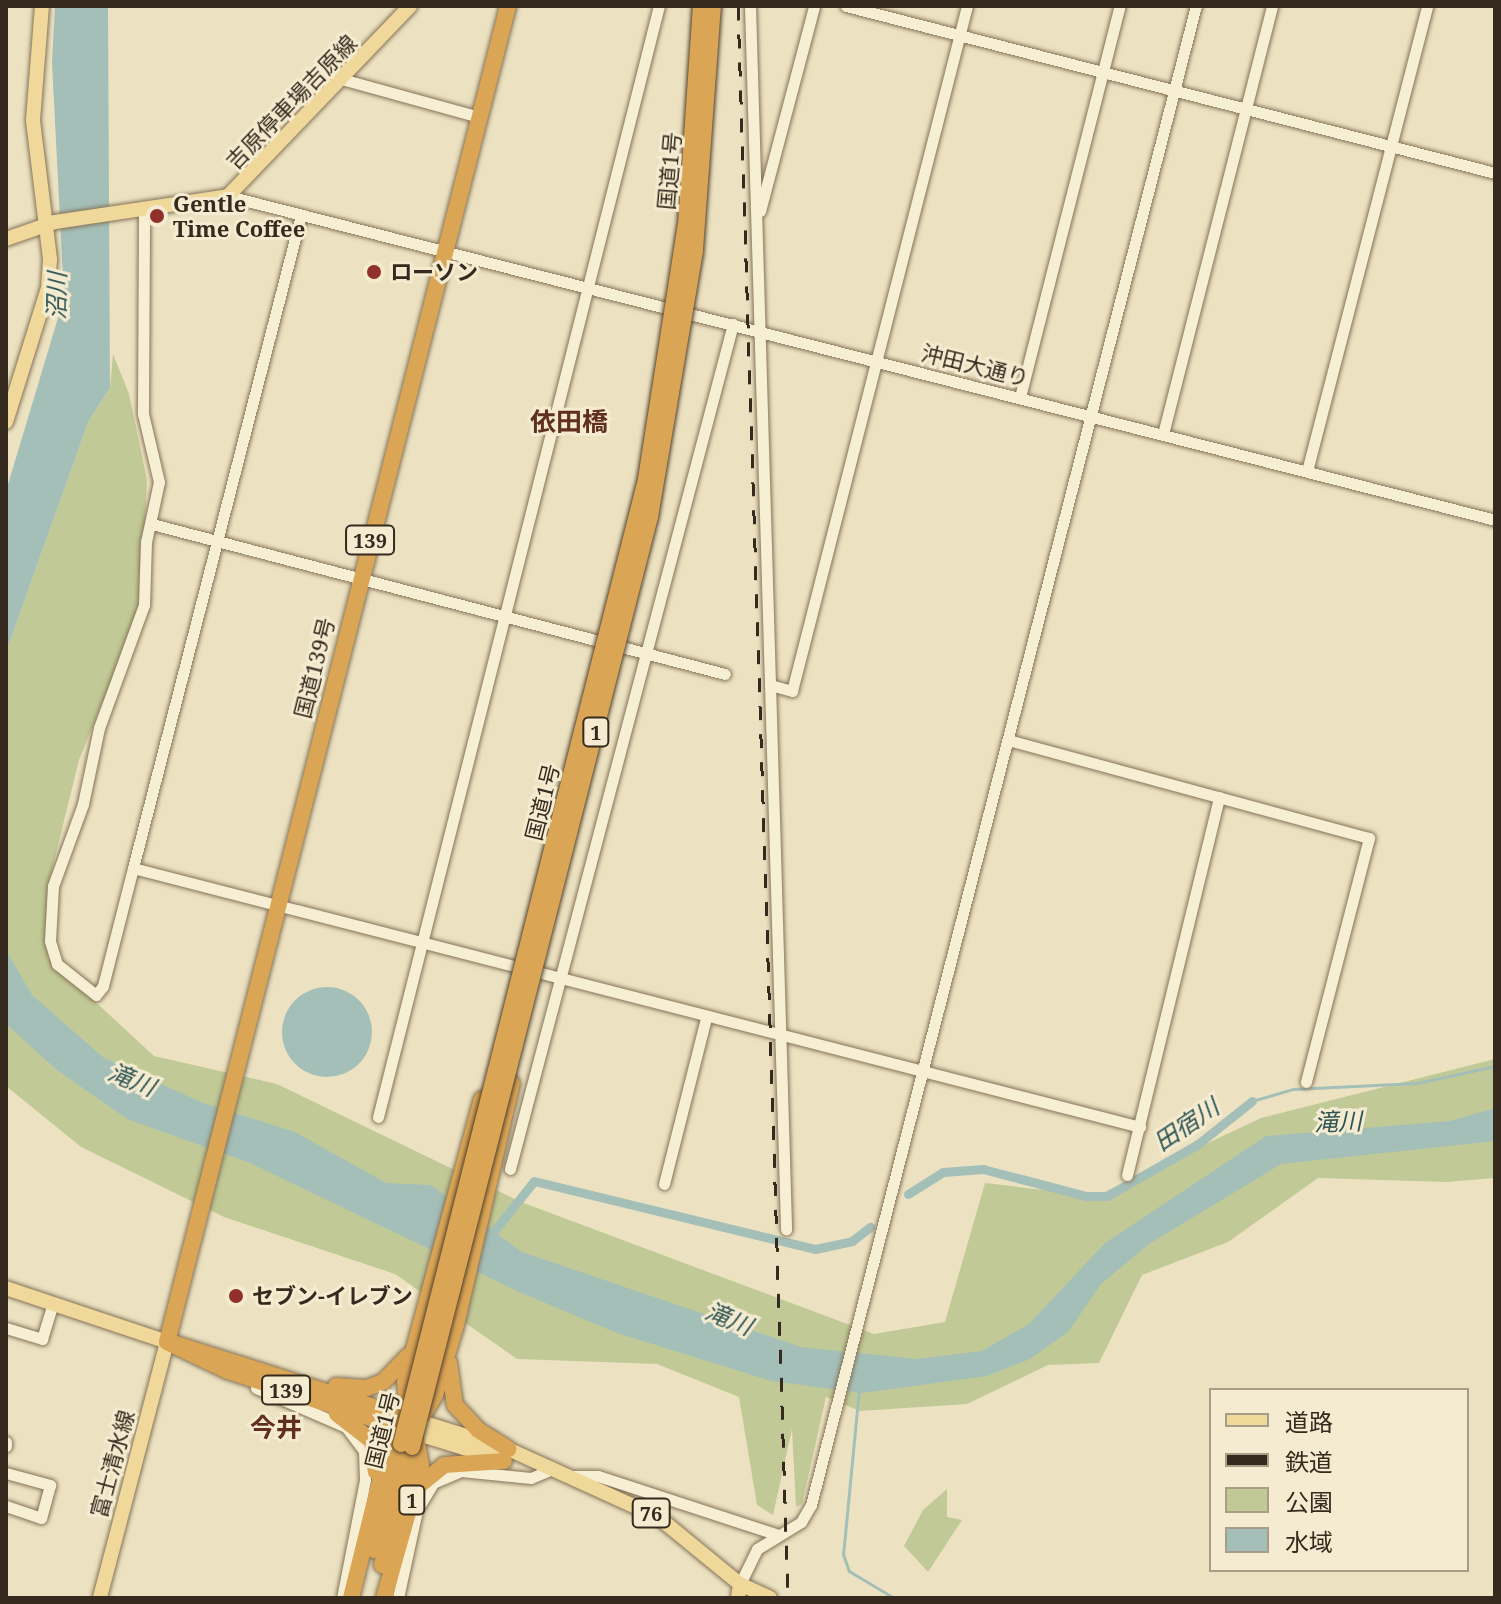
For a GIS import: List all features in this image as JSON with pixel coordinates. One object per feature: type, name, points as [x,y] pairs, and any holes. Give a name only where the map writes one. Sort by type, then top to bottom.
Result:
[{"type":"highway","name":"国道139号","points":[[167,1342],[508,6]]},
{"type":"highway","name":"国道1号","points":[[374,1598],[646,479],[685,238],[701,6]]},
{"type":"highway","name":"国道1号","points":[[361,1598],[650,517],[676,378],[695,250],[713,6]]},
{"type":"highway","name":"1","points":[[384,1598],[421,1466],[405,1382],[462,1162],[526,982]]},
{"type":"highway","name":"1","points":[[351,1598],[387,1453],[435,1395],[456,1325],[526,982]]},
{"type":"highway","name":"139","points":[[167,1342],[228,1371],[303,1388]]},
{"type":"highway","name":"139","points":[[167,1342],[411,1425]]},
{"type":"highway","name":"1","points":[[303,1388],[367,1388],[395,1373],[414,1344]]},
{"type":"highway","name":"1","points":[[448,1353],[455,1405],[506,1455]]},
{"type":"highway","name":"1","points":[[303,1388],[357,1426],[372,1441],[376,1490]]},
{"type":"highway","name":"1","points":[[415,1489],[444,1465],[506,1455]]},
{"type":"main road","points":[[6,422],[48,288],[50,223],[33,120],[42,6]]},
{"type":"main road","name":"吉原停車場吉原線","points":[[6,239],[50,223],[228,196],[345,80],[410,6]]},
{"type":"main road","points":[[6,1288],[167,1342]]},
{"type":"main road","name":"富士清水線","points":[[100,1598],[167,1342]]},
{"type":"main road","name":"76","points":[[411,1425],[534,1463],[658,1517],[739,1591]]},
{"type":"main road","points":[[739,1591],[770,1598]]},
{"type":"street","points":[[378,1117],[659,6]]},
{"type":"street","points":[[750,6],[786,1229]]},
{"type":"street","points":[[756,226],[814,6]]},
{"type":"street","points":[[846,6],[1495,173]]},
{"type":"street","points":[[770,685],[792,691],[967,6]]},
{"type":"street","points":[[1020,397],[1120,6]]},
{"type":"street","points":[[739,1591],[757,1549],[801,1522],[811,1505],[1196,6]]},
{"type":"street","points":[[1163,434],[1272,6]]},
{"type":"street","points":[[1307,471],[1427,6]]},
{"type":"street","points":[[345,80],[479,117]]},
{"type":"street","name":"沖田大通り","points":[[228,196],[1495,520]]},
{"type":"street","points":[[144,207],[143,414],[159,482],[139,627],[99,728],[83,804],[54,877],[51,948],[57,964],[96,995],[103,986],[301,215]]},
{"type":"street","points":[[510,1169],[563,980],[733,324]]},
{"type":"street","points":[[152,524],[725,674]]},
{"type":"street","points":[[1008,740],[1369,838],[1306,1082]]},
{"type":"street","points":[[1127,1175],[1219,797]]},
{"type":"street","points":[[133,868],[706,1018],[1140,1127]]},
{"type":"street","points":[[664,1184],[706,1018]]},
{"type":"street","points":[[6,1328],[42,1339],[53,1303]]},
{"type":"street","points":[[228,1371],[346,1427],[358,1438],[367,1464],[342,1598]]},
{"type":"street","points":[[398,1598],[417,1510],[433,1483],[461,1471],[531,1478],[550,1470]]},
{"type":"street","points":[[6,1473],[50,1485],[41,1518],[6,1506]]},
{"type":"street","points":[[567,1476],[598,1476],[778,1535]]},
{"type":"street","points":[[658,1517],[670,1500]]},
{"type":"green space","points":[[113,354],[129,394],[147,480],[141,608],[79,760],[48,886],[48,958],[154,1056],[277,1084],[521,1202],[874,1334],[945,1322],[985,1183],[1096,1196],[1261,1118],[1495,1059],[1495,1178],[1446,1182],[1318,1178],[1228,1242],[1142,1275],[1099,1363],[1048,1365],[967,1404],[860,1411],[826,1397],[802,1504],[796,1507],[792,1429],[773,1515],[757,1505],[739,1397],[657,1364],[517,1359],[395,1274],[224,1217],[81,1147],[6,1086],[6,652],[89,420],[110,388]]},
{"type":"green space","points":[[947,1489],[947,1517],[962,1520],[928,1572],[904,1546],[923,1510]]},
{"type":"water","points":[[55,6],[108,6],[110,388],[89,420],[6,652],[6,491],[64,298],[52,63]]},
{"type":"water","name":"滝川","points":[[6,950],[32,995],[104,1058],[203,1103],[295,1132],[386,1183],[431,1185],[522,1252],[801,1347],[917,1359],[982,1351],[1029,1324],[1105,1243],[1266,1136],[1450,1121],[1495,1108],[1495,1141],[1281,1164],[1149,1244],[1101,1284],[1068,1332],[1030,1359],[987,1376],[862,1393],[771,1381],[617,1333],[519,1292],[250,1163],[127,1119],[57,1070],[6,1024]]},
{"type":"water","points":[[327,987],[344,990],[359,1000],[369,1015],[372,1032],[369,1049],[359,1064],[344,1074],[327,1077],[310,1074],[295,1064],[285,1049],[282,1032],[285,1015],[295,1000],[310,990]]},
{"type":"waterway","name":"田宿川","points":[[1252,1101],[1293,1089],[1417,1083],[1495,1066]]},
{"type":"waterway","name":"田宿川","points":[[908,1194],[943,1172],[983,1169],[1086,1196],[1107,1196],[1198,1144],[1252,1101]]},
{"type":"waterway","name":"田宿川","points":[[490,1236],[534,1181],[815,1249],[852,1241],[870,1227]]},
{"type":"waterway","points":[[859,1389],[843,1554],[849,1571],[894,1598]]},
{"type":"railway","points":[[738,6],[788,1598]]},
{"type":"place","name":"Gentle Time Coffee","points":[[157,216]]},
{"type":"place","name":"ローソン","points":[[374,272]]},
{"type":"place","name":"セブン-イレブン","points":[[236,1296]]},
{"type":"district","name":"依田橋","points":[[569,422]]},
{"type":"district","name":"今井","points":[[276,1428]]},
{"type":"water label","name":"沼川","points":[[56,296]]}]
